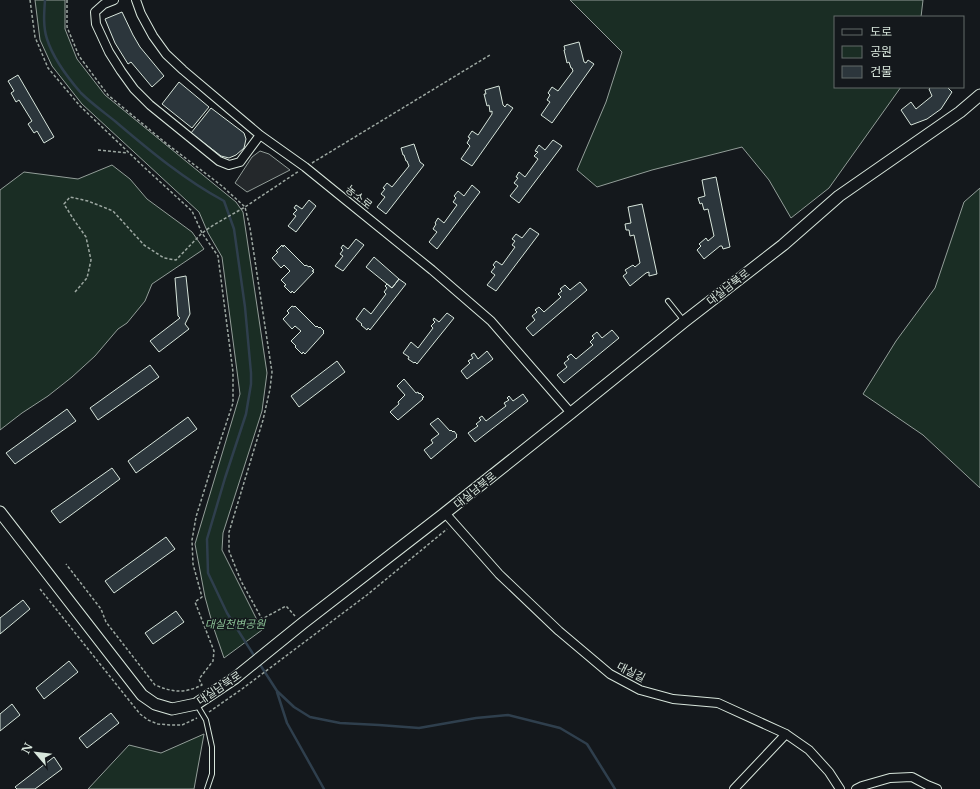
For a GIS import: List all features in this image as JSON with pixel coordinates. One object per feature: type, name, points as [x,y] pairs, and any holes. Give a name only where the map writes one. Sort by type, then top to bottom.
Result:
[{"type":"street","points":[[114,0],[104,4],[95,12],[96,24],[109,52],[121,71],[134,89],[150,105],[219,161],[230,166],[240,162],[260,136]]},
{"type":"street","name":"농소로","points":[[136,0],[141,14],[153,36],[166,54],[260,136],[305,168],[432,270],[491,321],[571,413]]},
{"type":"street","name":"대실남북로","points":[[0,512],[142,695],[155,704],[172,709],[196,704],[235,678],[303,623],[445,513],[685,321],[783,245],[839,196],[960,112],[980,95]]},
{"type":"street","name":"대실길","points":[[445,513],[499,574],[560,631],[610,674],[640,690],[653,694],[673,699],[718,703],[786,734],[809,750],[829,772],[840,789]]},
{"type":"street","points":[[734,789],[786,734]]},
{"type":"street","points":[[856,789],[890,778],[912,777],[937,789]]},
{"type":"lane","points":[[668,301],[685,321]]},
{"type":"lane","points":[[196,704],[206,720],[212,746],[212,774],[207,789]]},
{"type":"path","points":[[30,0],[35,37],[48,68],[80,106],[192,211],[202,232],[218,256],[233,372],[233,403],[196,517],[192,540],[193,564],[202,597],[195,602],[214,651],[213,661],[199,679],[202,685],[182,692],[155,685],[106,622],[100,609],[66,564]]},
{"type":"path","points":[[68,0],[67,27],[79,56],[108,95],[222,186],[245,207],[250,228],[272,372],[263,420],[229,532],[229,551],[241,581],[262,619],[286,606],[303,623]]},
{"type":"path","points":[[75,292],[87,278],[91,260],[86,237],[64,204],[70,197],[114,211],[144,245],[164,258],[176,260],[202,232],[490,56]]},
{"type":"path","points":[[98,150],[129,153]]},
{"type":"path","points":[[208,712],[242,689],[367,594],[447,529]]},
{"type":"green space","name":"대실천변공원","points":[[35,0],[65,0],[65,29],[77,59],[105,95],[236,202],[243,212],[267,373],[262,411],[223,533],[222,550],[262,630],[224,658],[205,597],[195,544],[240,394],[222,257],[208,233],[199,212],[82,104],[52,66],[40,40]]},
{"type":"green space","points":[[570,0],[923,0],[921,16],[834,16],[834,88],[900,88],[829,188],[791,218],[769,180],[742,147],[652,170],[597,187],[577,170],[606,102],[622,52]]},
{"type":"green space","points":[[112,165],[130,179],[147,199],[192,232],[204,249],[152,284],[145,301],[127,323],[118,329],[95,356],[48,396],[0,430],[0,190],[24,172],[78,179]]},
{"type":"green space","points":[[980,188],[980,488],[923,435],[863,394],[896,341],[935,288],[964,202]]},
{"type":"green space","points":[[204,734],[194,789],[88,789],[129,745],[161,753]]},
{"type":"shaded area","points":[[260,151],[269,154],[290,170],[247,192],[235,183],[252,157]]},
{"type":"building","points":[[122,12],[140,47],[164,76],[152,87],[131,62],[128,64],[115,43],[105,19]]},
{"type":"building","points":[[579,42],[584,62],[586,63],[588,60],[594,64],[552,123],[541,115],[550,102],[547,100],[550,95],[548,93],[552,87],[558,91],[573,71],[569,62],[567,63],[564,46]]},
{"type":"building","points":[[18,75],[54,137],[44,143],[37,131],[34,133],[28,124],[32,121],[19,100],[16,102],[11,93],[14,91],[8,81]]},
{"type":"building","points":[[179,82],[209,107],[192,128],[162,104]]},
{"type":"building","points":[[499,86],[503,105],[505,107],[507,104],[513,108],[472,166],[461,159],[470,146],[467,143],[470,138],[468,137],[472,131],[478,135],[492,114],[492,111],[490,112],[489,105],[487,106],[484,94],[486,94],[485,90]]},
{"type":"building","points":[[948,88],[952,92],[941,109],[927,119],[911,125],[901,110],[911,102],[916,109],[932,96],[929,89]]},
{"type":"building","points":[[211,108],[244,133],[246,139],[244,148],[236,155],[229,158],[221,156],[191,133]]},
{"type":"building","points":[[553,140],[562,146],[519,203],[510,196],[518,186],[514,183],[518,178],[516,177],[519,172],[525,177],[538,159],[534,156],[538,152],[535,151],[539,145],[545,150]]},
{"type":"building","points":[[414,144],[420,162],[424,165],[386,214],[377,207],[385,197],[381,194],[385,189],[383,188],[387,183],[392,187],[409,166],[401,148]]},
{"type":"building","points":[[716,177],[730,247],[723,249],[722,246],[720,246],[704,259],[697,250],[701,246],[699,244],[706,238],[708,241],[714,236],[708,209],[704,210],[702,203],[700,204],[698,198],[705,196],[702,180]]},
{"type":"building","points":[[472,185],[480,192],[437,249],[429,242],[437,232],[433,229],[436,224],[435,223],[438,218],[444,223],[457,205],[453,202],[456,198],[454,196],[458,191],[464,196]]},
{"type":"building","points":[[309,200],[316,206],[296,232],[288,226],[296,216],[293,214],[297,210],[294,208],[296,205],[302,209]]},
{"type":"building","points":[[642,204],[657,274],[649,276],[649,272],[646,273],[630,286],[623,276],[627,273],[625,270],[633,265],[635,267],[640,263],[634,235],[630,236],[629,230],[626,230],[625,224],[631,223],[628,207]]},
{"type":"building","points":[[530,228],[539,234],[496,291],[487,285],[495,275],[491,272],[495,267],[493,265],[496,261],[502,265],[515,247],[512,245],[515,241],[512,239],[516,234],[522,238]]},
{"type":"building","points":[[356,239],[364,245],[343,271],[335,266],[343,256],[340,254],[343,250],[341,248],[343,245],[348,249]]},
{"type":"building","points":[[282,245],[283,247],[284,245],[305,266],[310,266],[314,270],[312,271],[314,272],[294,293],[292,291],[291,293],[284,286],[286,285],[281,280],[290,271],[284,265],[281,268],[272,258]]},
{"type":"building","points":[[374,257],[399,279],[392,288],[366,267]]},
{"type":"building","points":[[186,276],[190,314],[185,324],[189,329],[159,352],[150,341],[180,318],[178,316],[175,278]]},
{"type":"building","points":[[399,279],[406,284],[370,330],[368,328],[367,330],[356,319],[364,308],[371,314],[386,294],[384,292],[387,288],[385,286],[387,284],[392,288]]},
{"type":"building","points":[[580,282],[587,290],[533,336],[526,328],[535,320],[532,316],[537,312],[535,310],[539,307],[544,312],[561,297],[558,294],[562,291],[560,289],[565,285],[570,290]]},
{"type":"building","points":[[292,306],[295,306],[316,327],[320,327],[324,331],[324,333],[305,354],[303,352],[302,354],[291,341],[301,331],[295,326],[292,329],[283,319],[289,313],[287,311]]},
{"type":"building","points":[[447,313],[454,318],[417,364],[408,359],[409,357],[403,353],[411,342],[418,348],[433,328],[431,326],[435,322],[433,320],[434,318],[439,322]]},
{"type":"building","points":[[612,330],[619,338],[564,383],[557,375],[567,367],[564,363],[569,359],[567,357],[571,354],[576,359],[593,345],[590,342],[594,338],[592,336],[597,332],[602,338]]},
{"type":"building","points":[[487,351],[493,359],[467,379],[461,371],[470,363],[468,361],[473,358],[471,355],[474,353],[478,359]]},
{"type":"building","points":[[337,361],[345,372],[299,407],[291,396]]},
{"type":"building","points":[[150,365],[159,377],[98,420],[90,408]]},
{"type":"building","points":[[404,379],[416,393],[420,393],[424,397],[398,420],[390,412],[399,404],[398,402],[405,395],[397,386]]},
{"type":"building","points":[[523,394],[528,401],[475,442],[468,433],[478,426],[476,424],[481,420],[479,418],[482,416],[486,421],[506,406],[504,403],[509,400],[507,398],[509,396],[513,401]]},
{"type":"building","points":[[67,409],[76,421],[15,464],[6,453]]},
{"type":"building","points":[[188,417],[197,429],[136,473],[128,461]]},
{"type":"building","points":[[438,418],[450,431],[454,431],[457,437],[431,459],[424,450],[433,443],[431,440],[439,434],[430,424]]},
{"type":"building","points":[[112,468],[120,479],[60,523],[51,511]]},
{"type":"building","points":[[166,537],[175,549],[114,593],[105,581]]},
{"type":"building","points":[[23,600],[30,609],[0,634],[0,618]]},
{"type":"building","points":[[176,611],[184,622],[153,644],[145,633]]},
{"type":"building","points":[[69,661],[78,672],[44,699],[36,688]]},
{"type":"building","points":[[12,704],[20,715],[0,731],[0,714]]},
{"type":"building","points":[[111,713],[119,723],[87,748],[79,738]]},
{"type":"building","points":[[54,757],[62,769],[35,789],[17,789],[15,787]]},
{"type":"waterway","points":[[45,0],[44,25],[47,39],[57,60],[76,87],[89,100],[142,144],[195,184],[224,201],[234,229],[245,307],[251,384],[246,414],[207,539],[208,573],[227,613],[255,657]]},
{"type":"waterway","points":[[259,663],[277,691],[294,707],[310,717],[340,723],[419,728],[476,718],[508,715],[560,728],[587,744],[615,789]]},
{"type":"waterway","points":[[277,692],[287,723],[324,789]]}]
